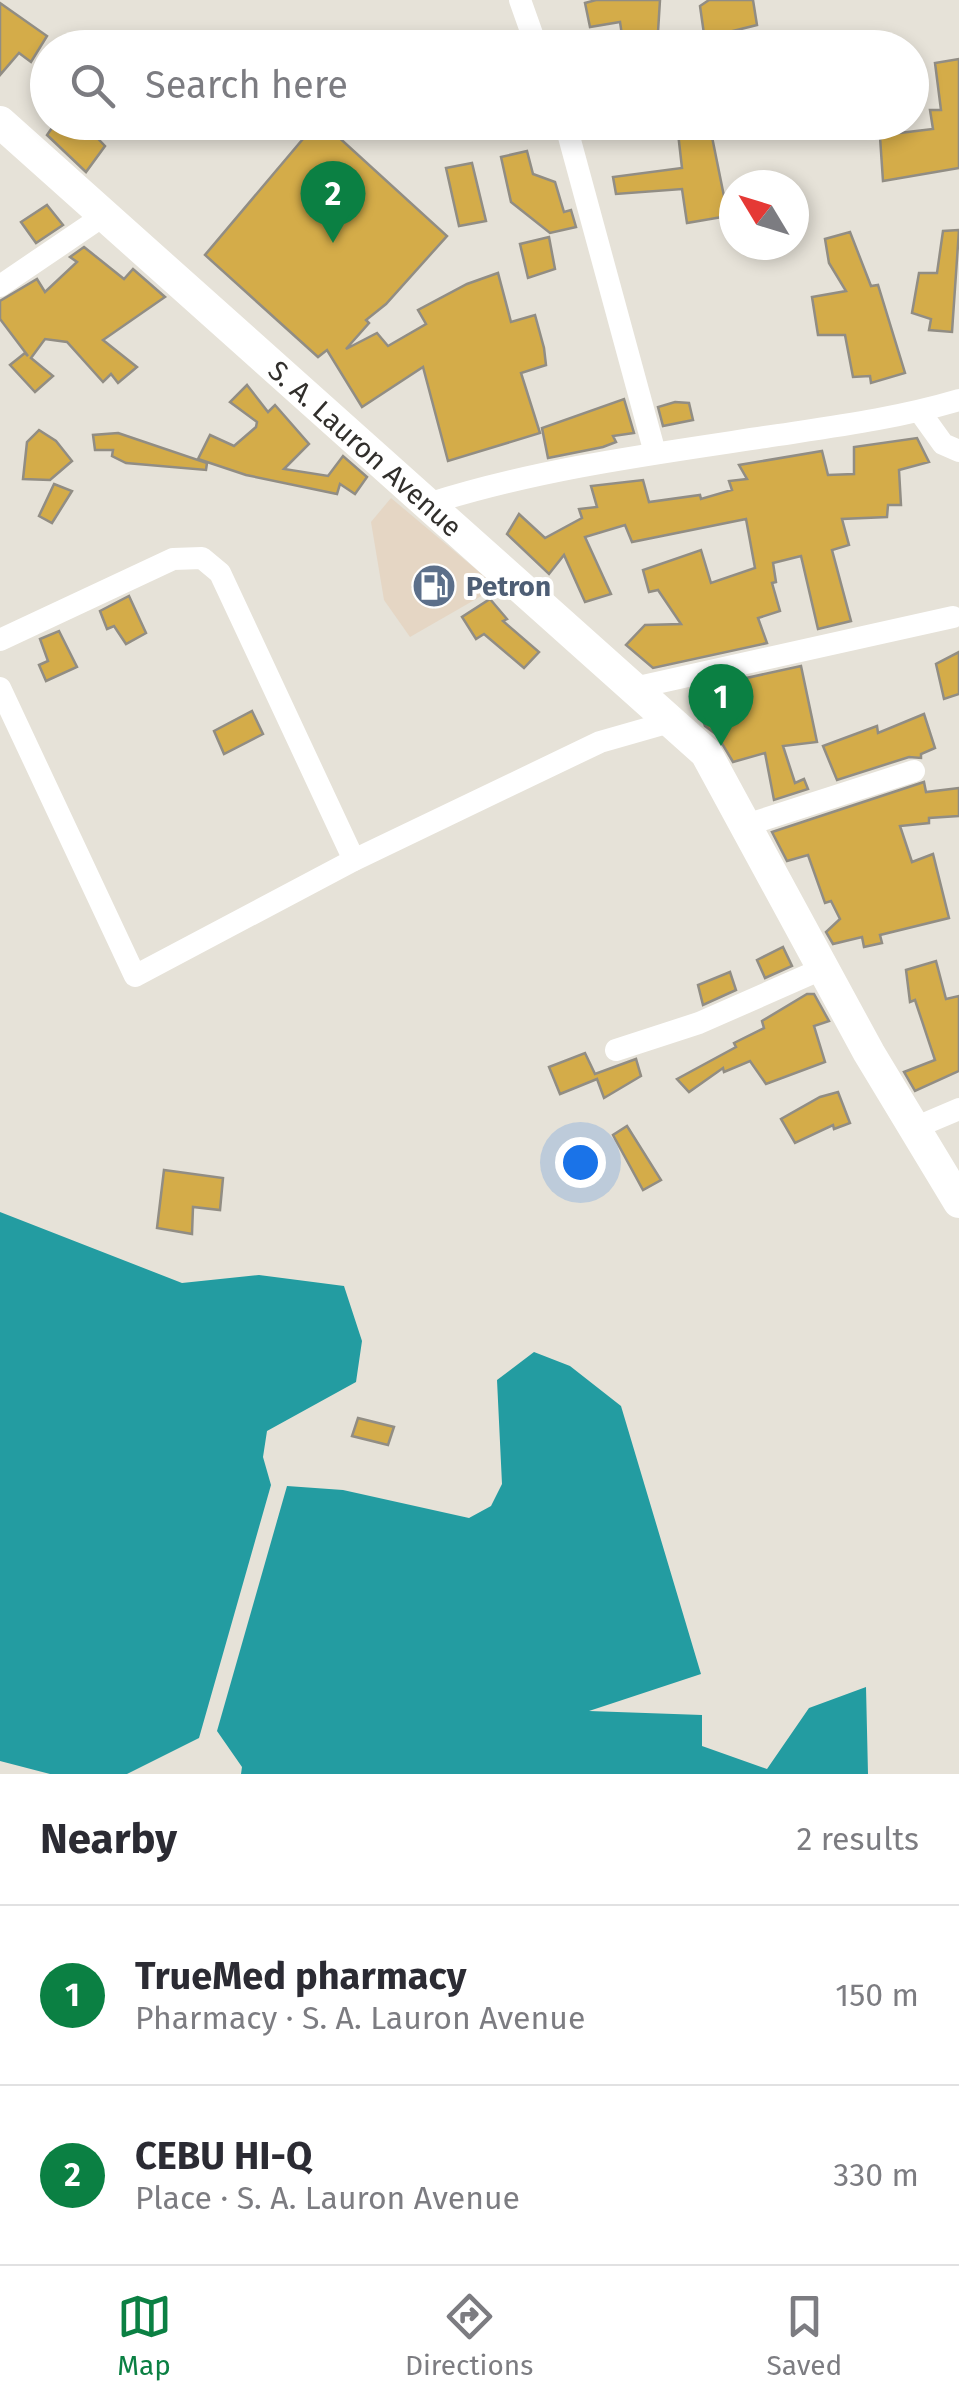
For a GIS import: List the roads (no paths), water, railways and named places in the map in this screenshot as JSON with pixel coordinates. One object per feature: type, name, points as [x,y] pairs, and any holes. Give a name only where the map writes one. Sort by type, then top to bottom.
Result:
[{"type":"highway","name":"S. A. Lauron Avenue","points":[[0,122],[706,753],[912,1129],[959,1202]]},
{"type":"street","points":[[525,1],[532,30]]},
{"type":"street","points":[[569,140],[655,453]]},
{"type":"street","points":[[0,286],[106,214]]},
{"type":"street","points":[[428,504],[479,488],[655,453],[920,412],[959,400]]},
{"type":"street","points":[[920,412],[943,444],[959,451]]},
{"type":"street","points":[[0,640],[173,559],[202,558],[220,573],[354,860]]},
{"type":"street","points":[[634,688],[953,617]]},
{"type":"street","points":[[0,688],[135,976],[354,860],[600,742],[670,722]]},
{"type":"street","points":[[746,825],[914,770]]},
{"type":"street","points":[[616,1050],[699,1024],[824,968]]},
{"type":"street","points":[[912,1129],[959,1109]]},
{"type":"water","points":[[0,1212],[182,1283],[259,1275],[344,1286],[362,1341],[356,1382],[267,1431],[263,1457],[271,1485],[199,1738],[127,1774],[50,1774],[0,1761]]},
{"type":"water","points":[[534,1352],[570,1366],[621,1406],[701,1674],[589,1711],[702,1715],[702,1746],[767,1769],[809,1708],[866,1687],[868,1774],[241,1774],[242,1767],[217,1731],[287,1486],[343,1490],[469,1518],[491,1506],[502,1484],[497,1380]]},
{"type":"place","name":"CEBU HI-Q","points":[[333,243]]},
{"type":"place","name":"Petron","points":[[434,586]]},
{"type":"place","name":"TrueMed pharmacy","points":[[721,746]]}]
